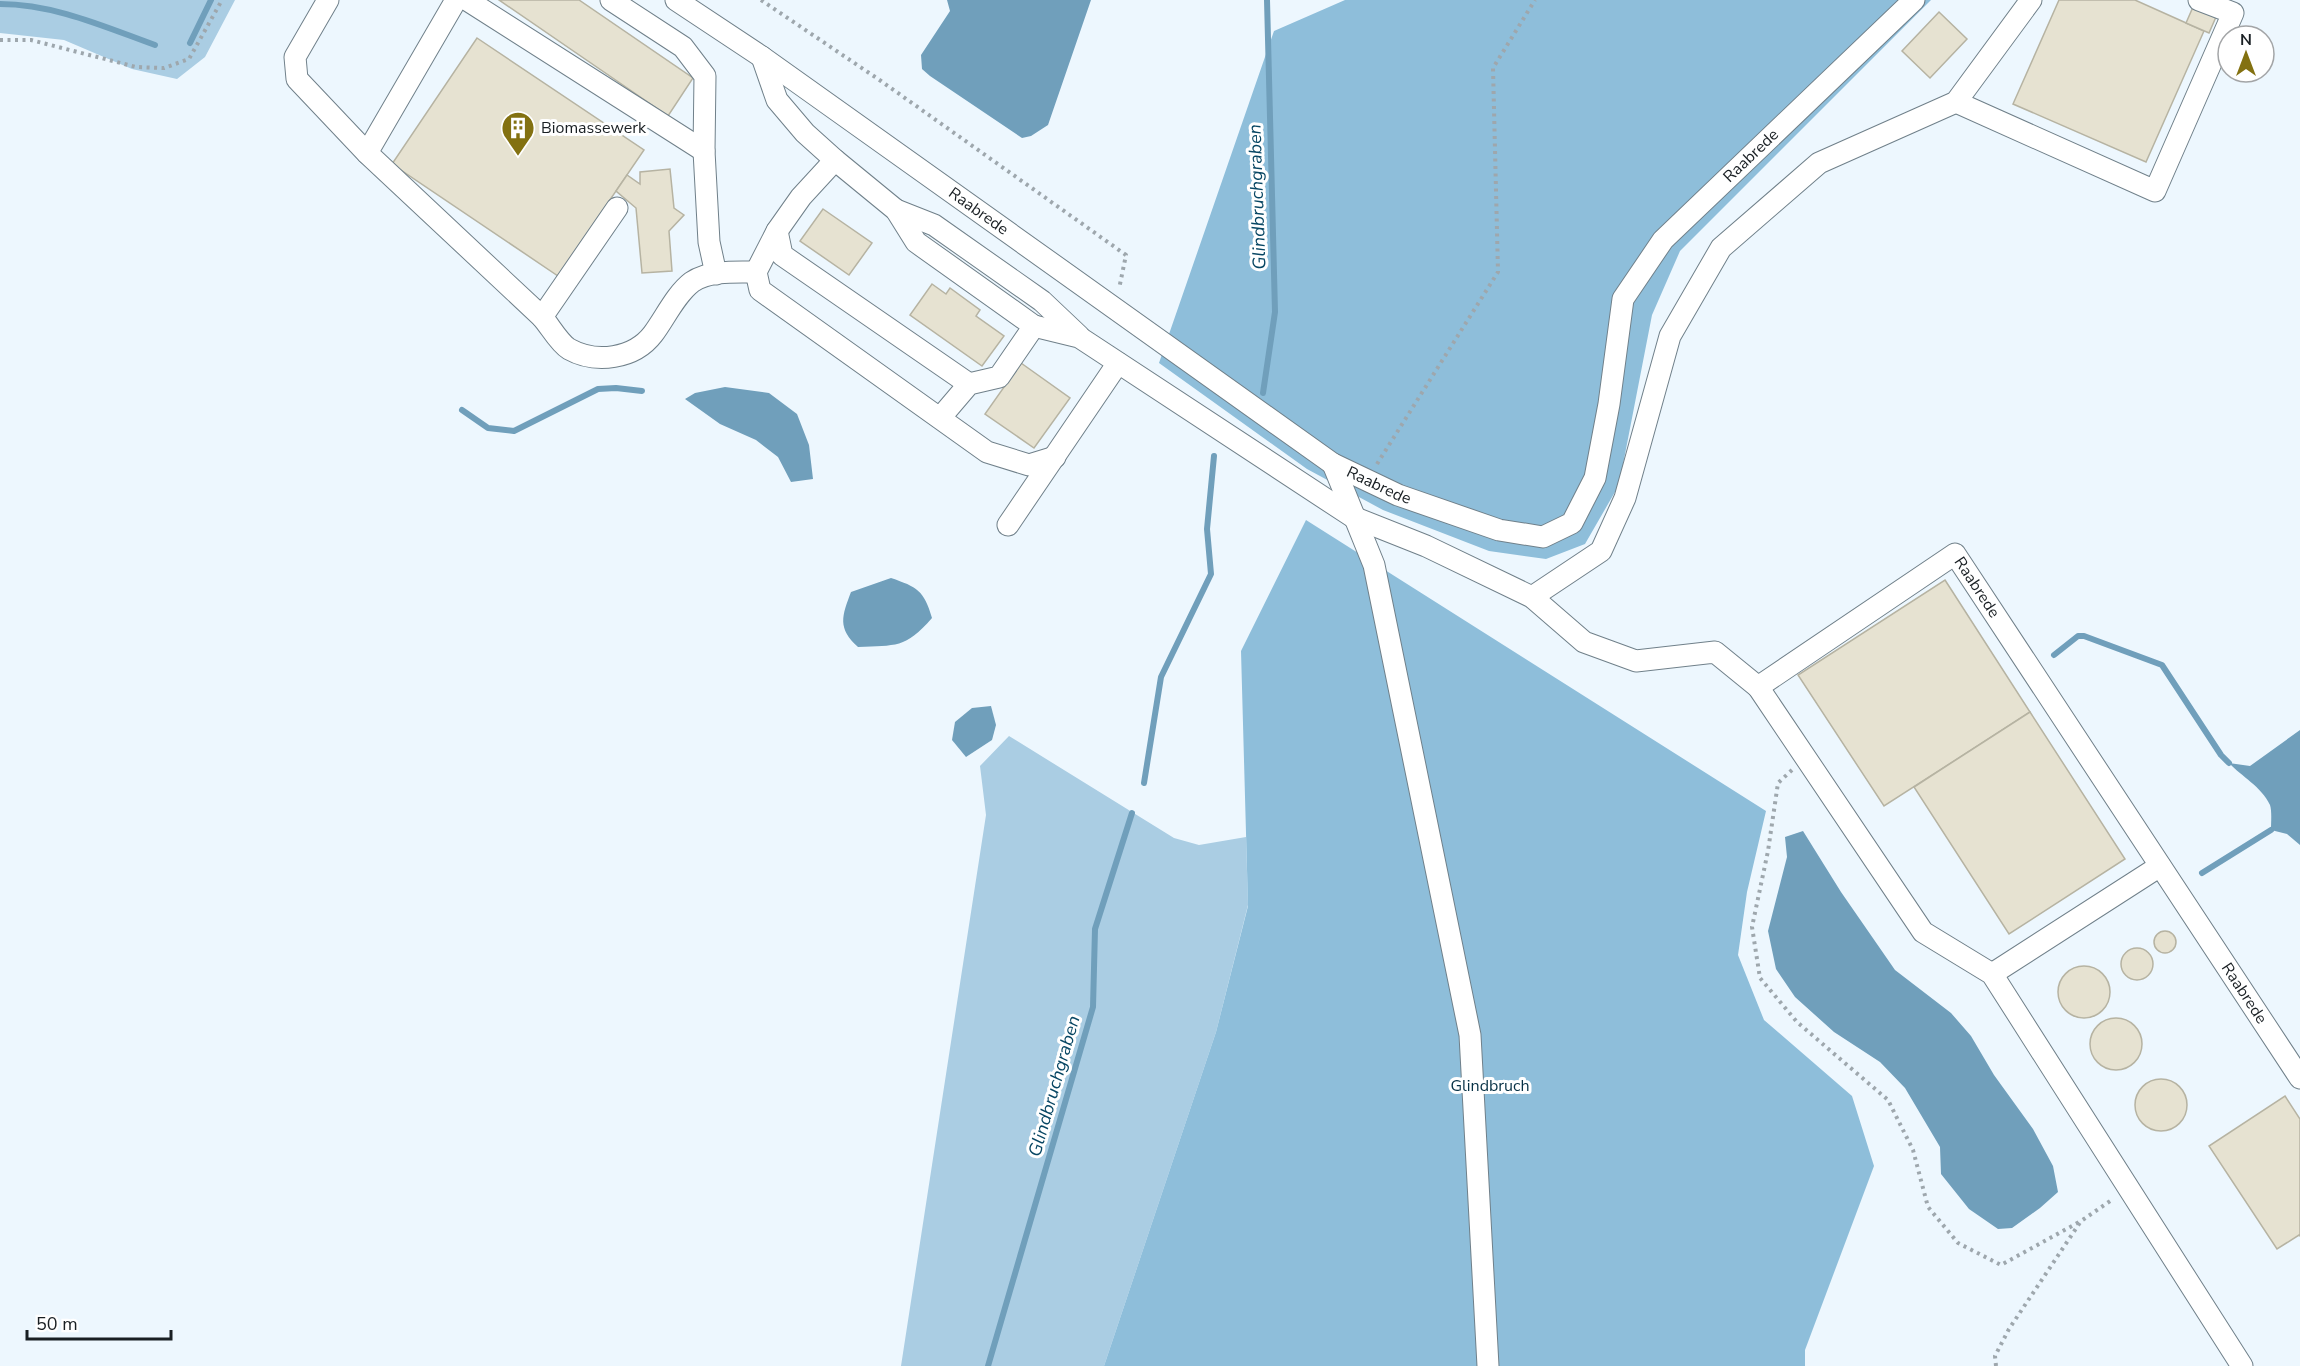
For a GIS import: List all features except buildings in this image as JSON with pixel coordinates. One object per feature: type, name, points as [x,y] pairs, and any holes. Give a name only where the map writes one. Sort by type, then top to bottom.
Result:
[{"type":"street","points":[[328,0],[295,57],[297,79],[367,153],[542,317],[568,348],[599,358],[630,354],[651,338],[677,300],[693,282],[716,274],[756,272]]},
{"type":"street","points":[[367,153],[456,0]]},
{"type":"street","points":[[467,0],[704,151]]},
{"type":"street","points":[[611,0],[683,47],[705,75],[704,151],[709,242],[716,274]]},
{"type":"street","name":"Raabrede","points":[[676,0],[762,57],[1333,464],[1398,495],[1499,530],[1543,537],[1572,523],[1595,478],[1609,404],[1623,299],[1663,240],[1914,0]]},
{"type":"street","points":[[1532,597],[1601,551],[1625,498],[1670,336],[1721,249],[1819,163],[1956,102],[2031,0]]},
{"type":"street","points":[[1956,102],[2155,191],[2233,13],[2199,0]]},
{"type":"street","points":[[762,57],[777,100],[805,134],[896,210],[934,225],[943,231],[1042,301],[1079,337],[1353,517],[1426,546],[1532,597],[1584,642],[1636,661],[1715,652],[1758,687],[1923,932],[1992,974],[2242,1366]]},
{"type":"street","points":[[835,160],[801,197],[777,231],[756,272],[760,290],[987,452],[1029,465],[1054,457]]},
{"type":"street","points":[[542,317],[617,208]]},
{"type":"street","points":[[896,210],[916,242],[1034,326],[1079,337]]},
{"type":"street","points":[[777,231],[782,255],[969,384]]},
{"type":"street","points":[[940,418],[969,384],[999,377],[1034,326]]},
{"type":"street","points":[[1008,525],[1118,363]]},
{"type":"street","points":[[1333,464],[1374,565],[1470,1035],[1488,1366]]},
{"type":"street","name":"Raabrede","points":[[1758,687],[1955,554],[2300,1078]]},
{"type":"street","points":[[1992,974],[2160,866]]},
{"type":"path","points":[[0,40],[31,40],[136,67],[164,68],[189,59],[222,0]]},
{"type":"path","points":[[761,0],[882,81],[1126,255],[1115,310]]},
{"type":"path","points":[[1367,480],[1498,272],[1493,68],[1535,0]]},
{"type":"path","points":[[1806,758],[1778,783],[1768,851],[1752,927],[1760,978],[1797,1022],[1888,1100],[1913,1150],[1928,1207],[1958,1243],[2001,1264],[2081,1221],[2129,1188]]},
{"type":"path","points":[[1996,1366],[1995,1356],[2009,1329],[2081,1221]]},
{"type":"shaded area","points":[[0,0],[235,0],[205,57],[177,79],[132,69],[64,40],[0,33]]},
{"type":"shaded area","points":[[947,0],[1091,0],[1048,125],[1031,136],[1022,138],[922,69],[921,55],[950,11]]},
{"type":"shaded area","points":[[725,387],[769,393],[797,414],[809,445],[813,479],[791,482],[778,457],[756,440],[720,424],[685,399],[695,393]]},
{"type":"shaded area","points":[[891,578],[918,591],[926,601],[932,618],[907,640],[891,645],[858,647],[847,634],[843,621],[851,592]]},
{"type":"shaded area","points":[[991,706],[996,725],[992,740],[966,757],[952,740],[955,722],[972,708]]},
{"type":"shaded area","points":[[2300,730],[2300,845],[2287,834],[2271,830],[2271,807],[2266,798],[2229,763],[2250,766]]},
{"type":"shaded area","points":[[1009,736],[1174,838],[1199,845],[1246,837],[1248,905],[1216,1032],[1104,1366],[901,1366],[986,815],[980,766]]},
{"type":"shaded area","points":[[1803,831],[1841,892],[1895,970],[1951,1013],[1971,1036],[1994,1075],[2033,1129],[2053,1166],[2058,1192],[2012,1228],[1998,1229],[1969,1209],[1941,1174],[1940,1147],[1905,1088],[1880,1062],[1834,1032],[1795,997],[1776,969],[1768,931],[1787,857],[1785,837]]},
{"type":"green space","points":[[1345,0],[1931,0],[1680,251],[1652,315],[1619,485],[1585,544],[1546,559],[1489,551],[1383,510],[1307,469],[1159,363],[1274,31]]},
{"type":"green space","name":"Glindbruch","points":[[1306,520],[1766,811],[1747,892],[1738,955],[1764,1020],[1852,1096],[1874,1166],[1805,1350],[1805,1366],[1104,1366],[1216,1032],[1248,906],[1241,651]]},
{"type":"waterway","points":[[190,43],[211,0]]},
{"type":"waterway","name":"Glindbruchgraben","points":[[1263,393],[1275,312],[1267,0]]},
{"type":"waterway","points":[[0,4],[60,12],[155,45]]},
{"type":"waterway","points":[[462,410],[488,428],[514,431],[598,389],[616,388],[642,391]]},
{"type":"waterway","name":"Glindbruchgraben","points":[[1144,783],[1161,677],[1211,574],[1207,529],[1214,456]]},
{"type":"waterway","points":[[2054,655],[2078,636],[2084,636],[2162,665],[2221,755],[2229,763]]},
{"type":"waterway","name":"Glindbruchgraben","points":[[988,1366],[1093,1007],[1095,929],[1132,813]]},
{"type":"waterway","points":[[2202,873],[2271,830]]},
{"type":"place","name":"Biomassewerk","points":[[518,157]]}]
